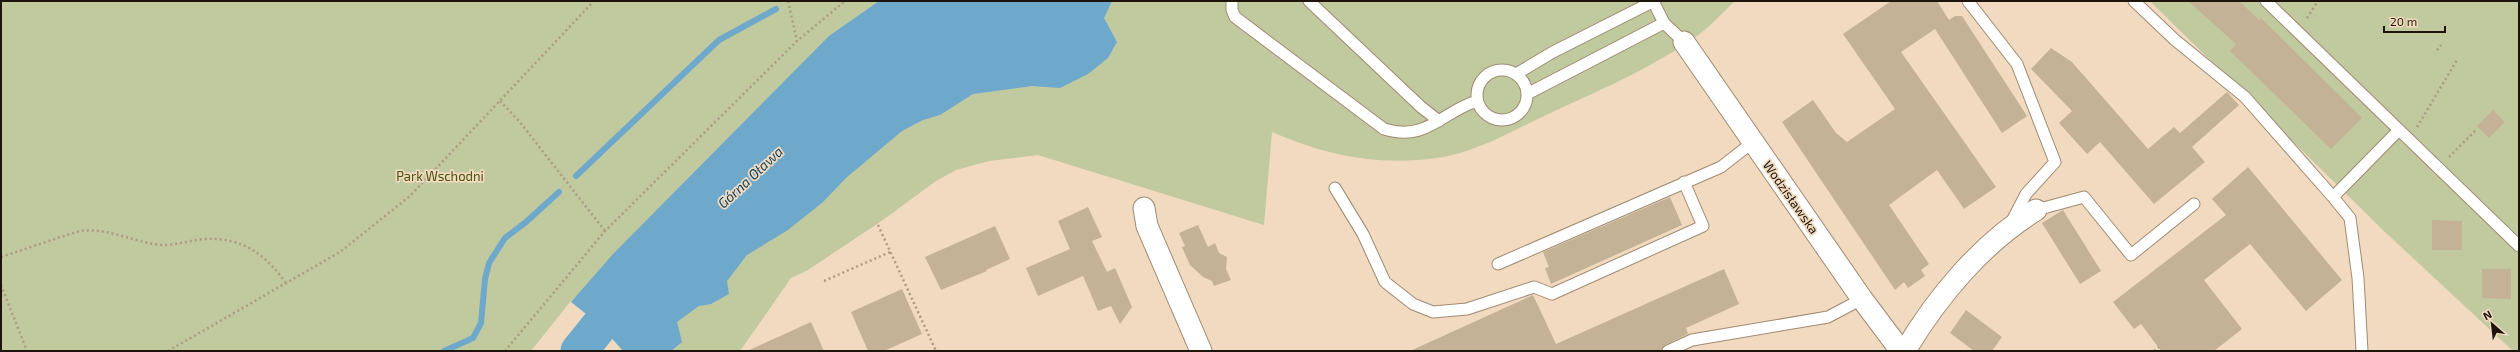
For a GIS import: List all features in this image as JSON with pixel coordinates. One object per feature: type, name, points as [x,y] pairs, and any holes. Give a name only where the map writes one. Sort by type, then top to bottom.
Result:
[{"type":"street","name":"Wodzisławska","points":[[1684,42],[1862,299],[1901,351]]},
{"type":"street","points":[[1144,208],[1147,226],[1201,351]]},
{"type":"street","points":[[1905,351],[1919,327],[1973,261],[2009,227],[2036,210]]},
{"type":"lane","points":[[1232,1],[1232,10],[1235,17],[1384,129],[1398,133],[1417,132],[1466,105],[1477,101]]},
{"type":"lane","points":[[1309,1],[1421,107],[1439,121]]},
{"type":"lane","points":[[1516,74],[1553,52],[1652,1],[1664,23],[1684,42]]},
{"type":"lane","points":[[1968,1],[2017,64],[2054,162],[2026,194],[2009,227]]},
{"type":"lane","points":[[2134,1],[2176,40],[2245,97],[2350,218],[2358,278],[2362,351]]},
{"type":"lane","points":[[2266,1],[2519,246]]},
{"type":"lane","points":[[1527,94],[1664,23]]},
{"type":"lane","points":[[1501,70],[1516,74],[1525,85],[1527,94],[1525,105],[1521,112],[1514,118],[1504,121],[1491,118],[1485,114],[1477,101],[1477,89],[1485,76],[1501,70]]},
{"type":"lane","points":[[2333,197],[2399,130]]},
{"type":"lane","points":[[1498,264],[1721,167],[1753,142]]},
{"type":"lane","points":[[1335,188],[1363,234],[1384,282],[1413,304],[1433,312],[1467,309],[1534,287],[1552,294],[1703,226],[1684,182]]},
{"type":"lane","points":[[2036,210],[2084,197],[2131,255],[2194,204]]},
{"type":"lane","points":[[1668,351],[1692,340],[1828,317],[1862,299]]},
{"type":"path","points":[[168,351],[340,252],[410,196],[594,1]]},
{"type":"path","points":[[788,1],[797,41]]},
{"type":"path","points":[[505,351],[605,231],[797,41],[845,1]]},
{"type":"path","points":[[2306,20],[2318,1]]},
{"type":"path","points":[[2437,50],[2440,46]]},
{"type":"path","points":[[2399,130],[2404,125],[2412,133],[2415,130],[2457,60]]},
{"type":"path","points":[[500,101],[524,128],[605,231]]},
{"type":"path","points":[[2444,158],[2452,156],[2477,129]]},
{"type":"path","points":[[878,225],[936,351]]},
{"type":"path","points":[[1,257],[79,231],[90,230],[121,234],[141,241],[162,245],[204,239],[225,240],[253,248],[266,258],[286,283]]},
{"type":"path","points":[[824,281],[890,252]]},
{"type":"path","points":[[1,285],[27,351]]},
{"type":"path","points":[[2154,351],[2159,348]]},
{"type":"green space","name":"Park Wschodni","points":[[1,1],[940,1],[570,302],[531,351],[1,351]]},
{"type":"green space","points":[[1059,1],[1735,1],[1702,32],[1661,59],[1505,135],[1465,152],[1437,158],[1415,160],[1373,160],[1333,153],[1272,132],[1264,225],[1038,155],[989,161],[956,170],[936,181],[883,220],[808,270],[791,278],[740,351],[623,351]]},
{"type":"green space","points":[[2150,1],[2519,1],[2519,351],[2513,351],[2385,232]]},
{"type":"water","points":[[879,1],[1112,1],[1104,18],[1117,42],[1108,58],[1088,74],[1060,88],[1032,86],[973,94],[940,115],[923,120],[902,131],[846,178],[823,202],[788,230],[747,255],[727,281],[729,294],[711,304],[699,306],[677,322],[682,342],[671,351],[623,351],[600,325],[571,302],[613,254],[829,36]]},
{"type":"building","points":[[1891,1],[1937,1],[1949,20],[1955,16],[1962,16],[2027,116],[2002,133],[1935,29],[1901,52],[1996,187],[1964,209],[1937,170],[1889,205],[1929,264],[1921,270],[1925,276],[1908,288],[1904,282],[1895,290],[1782,122],[1813,100],[1836,133],[1847,142],[1895,109],[1843,34]]},
{"type":"building","points":[[2188,1],[2239,1],[2259,20],[2261,18],[2362,118],[2331,149],[2230,51],[2236,44]]},
{"type":"building","points":[[2051,48],[2072,62],[2148,149],[2174,127],[2180,133],[2227,92],[2239,105],[2192,147],[2205,162],[2154,204],[2100,142],[2087,154],[2059,123],[2072,111],[2031,69]]},
{"type":"building","points":[[2493,110],[2505,122],[2489,138],[2477,126]]},
{"type":"building","points":[[2248,167],[2342,280],[2306,311],[2250,244],[2204,280],[2242,329],[2214,351],[2161,351],[2141,324],[2134,329],[2113,302],[2226,215],[2212,199]]},
{"type":"building","points":[[1670,197],[1682,225],[1551,284],[1545,268],[1549,267],[1543,252]]},
{"type":"building","points":[[1088,207],[1102,237],[1092,241],[1107,272],[1115,268],[1132,307],[1120,324],[1111,306],[1098,311],[1083,276],[1038,296],[1026,268],[1070,249],[1058,221]]},
{"type":"building","points":[[2063,210],[2101,271],[2080,284],[2042,223]]},
{"type":"building","points":[[2432,220],[2462,221],[2462,250],[2432,250]]},
{"type":"building","points":[[1198,225],[1208,247],[1215,243],[1219,253],[1227,257],[1226,269],[1231,280],[1214,286],[1212,281],[1203,277],[1190,265],[1182,247],[1185,246],[1179,233]]},
{"type":"building","points":[[995,226],[1010,259],[986,270],[987,271],[941,290],[925,257]]},
{"type":"building","points":[[1724,269],[1739,304],[1686,328],[1688,334],[1665,345],[1661,351],[1410,351],[1533,295],[1556,344]]},
{"type":"building","points":[[2482,269],[2511,269],[2511,299],[2482,298]]},
{"type":"building","points":[[902,289],[922,334],[884,351],[868,351],[851,312]]},
{"type":"building","points":[[1966,310],[2002,337],[1992,351],[1974,351],[1950,333]]},
{"type":"building","points":[[811,322],[824,351],[747,351]]},
{"type":"waterway","points":[[576,176],[719,40],[776,9]]},
{"type":"waterway","points":[[444,351],[473,338],[481,323],[485,279],[489,263],[505,238],[526,222],[559,192]]},
{"type":"waterway","name":"Górna Oława","points":[[579,351],[600,325],[636,290]]}]
